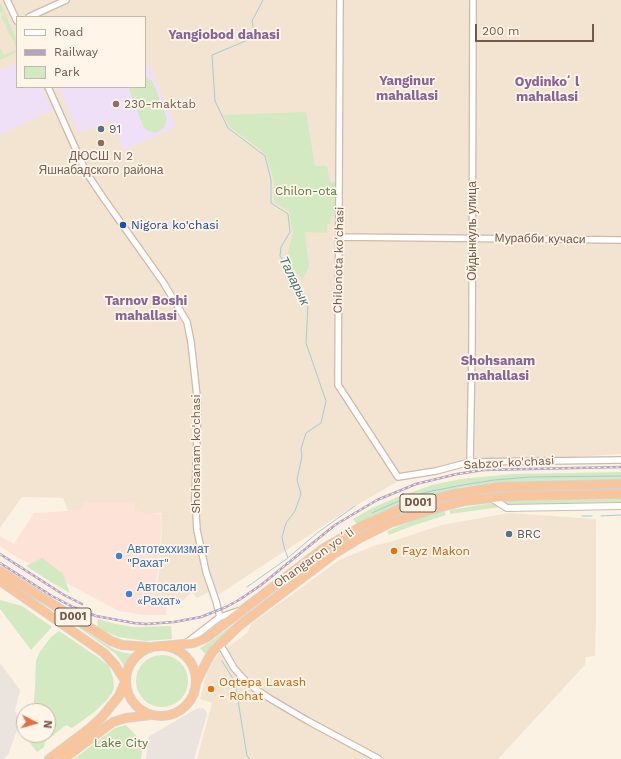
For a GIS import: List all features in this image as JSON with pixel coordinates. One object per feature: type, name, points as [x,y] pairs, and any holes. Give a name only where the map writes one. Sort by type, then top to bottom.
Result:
[{"type":"highway","name":"Ohangaron yoʻli","points":[[163,646],[196,642],[206,638],[328,546],[365,524],[407,506],[454,494],[498,487],[621,484]]},
{"type":"highway","name":"Ohangaron yoʻli","points":[[196,684],[207,661],[220,644],[240,625],[334,554],[360,538],[390,523],[411,515],[454,504],[491,498],[515,496],[621,494]]},
{"type":"highway","name":"D001","points":[[0,571],[116,644],[152,647],[163,646],[178,650],[189,660],[194,669],[196,684],[191,699],[179,711],[167,715],[150,715],[133,702],[128,691],[126,680],[129,667],[134,658],[142,651],[152,647]]},
{"type":"highway","name":"D001","points":[[0,581],[104,653],[126,680]]},
{"type":"highway","points":[[112,706],[116,698],[118,687],[118,676],[115,665]]},
{"type":"highway","points":[[49,759],[96,722],[112,706],[122,691],[126,680]]},
{"type":"highway","points":[[63,759],[113,722],[122,718],[150,715]]},
{"type":"main road","points":[[491,498],[507,508],[621,506]]},
{"type":"street","points":[[7,0],[16,19]]},
{"type":"street","points":[[31,16],[66,0]]},
{"type":"street","name":"Chilonota ko'chasi","points":[[340,0],[337,384],[398,477]]},
{"type":"street","name":"Ойдынкуль улица","points":[[470,462],[472,349],[473,0]]},
{"type":"street","name":"Shohsanam ko'chasi","points":[[48,88],[86,172],[163,282],[187,322],[191,342],[198,405],[195,498],[197,530],[206,572],[220,617]]},
{"type":"street","name":"Мурабби кучаси","points":[[339,237],[621,240]]},
{"type":"street","name":"Sabzor ko'chasi","points":[[398,477],[436,471],[470,462],[621,460]]},
{"type":"street","points":[[185,644],[220,617],[244,610]]},
{"type":"street","points":[[220,644],[238,673],[261,693],[294,713],[379,759]]},
{"type":"shaded area","name":"Yangiobod dahasi","points":[[0,0],[621,0],[621,454],[475,463],[407,476],[343,513],[218,595],[209,592],[197,598],[192,592],[177,606],[173,601],[156,593],[161,555],[162,513],[147,514],[135,511],[134,502],[83,502],[83,509],[68,511],[63,498],[22,497],[0,528]]},
{"type":"shaded area","name":"230-maktab","points":[[146,62],[151,69],[176,127],[123,150],[111,121],[78,133],[58,88],[146,88]]},
{"type":"shaded area","points":[[16,63],[16,88],[42,88],[53,110],[0,135],[0,71]]},
{"type":"shaded area","points":[[83,502],[134,502],[135,511],[147,514],[162,514],[160,555],[155,592],[167,600],[166,615],[144,615],[119,611],[17,557],[0,546],[0,536],[14,544],[34,513],[82,509]]},
{"type":"shaded area","points":[[509,513],[596,519],[595,656],[586,657],[585,665],[498,759],[197,759],[212,703],[200,699],[207,673],[213,661],[219,654],[248,632],[251,624],[341,559],[376,545],[390,542],[441,525]]},
{"type":"shaded area","points":[[0,663],[20,690],[15,711],[16,733],[8,755],[3,759],[0,759]]},
{"type":"shaded area","points":[[203,708],[207,715],[194,759],[146,759],[148,737],[196,709]]},
{"type":"green space","points":[[0,2],[16,38],[16,47],[1,17],[4,15],[3,12],[0,13]]},
{"type":"green space","points":[[0,47],[4,55],[16,49],[16,52],[0,60]]},
{"type":"green space","points":[[146,77],[153,82],[167,119],[164,128],[156,133],[146,130],[143,126],[129,89],[146,88]]},
{"type":"green space","name":"Chilon-ota","points":[[306,112],[315,166],[327,166],[330,182],[336,182],[335,215],[331,216],[330,224],[327,224],[327,233],[305,232],[309,267],[302,280],[286,259],[293,233],[289,211],[274,202],[274,180],[267,157],[261,150],[231,128],[223,115]]},
{"type":"green space","points":[[621,472],[621,480],[493,483],[463,487],[416,500],[377,514],[357,524],[353,519],[372,508],[398,497],[432,485],[461,479],[512,474]]},
{"type":"green space","points":[[621,488],[621,491],[503,493],[398,517],[267,601],[223,635],[205,654],[200,648],[210,642],[325,554],[371,526],[397,515],[455,498],[491,492]]},
{"type":"green space","points":[[621,499],[621,503],[508,505],[504,501]]},
{"type":"green space","points":[[492,503],[501,507],[450,514],[450,510]]},
{"type":"green space","points":[[444,511],[446,515],[389,535],[387,531],[420,518]]},
{"type":"green space","points":[[42,558],[63,574],[70,593],[26,566]]},
{"type":"green space","points":[[0,600],[22,606],[52,627],[31,650],[0,609]]},
{"type":"green space","points":[[58,613],[115,650],[135,654],[125,668],[116,654]]},
{"type":"green space","points":[[98,619],[134,627],[171,626],[172,639],[146,641],[118,637],[97,628]]},
{"type":"green space","points":[[59,631],[99,658],[109,666],[114,687],[112,693],[106,701],[93,713],[72,728],[66,725],[56,733],[56,703],[34,703],[36,661],[39,653],[51,637]]},
{"type":"green space","points":[[162,655],[172,657],[180,663],[186,671],[188,681],[186,691],[180,699],[172,705],[162,707],[152,705],[144,699],[138,691],[136,681],[138,671],[144,663],[152,657]]},
{"type":"green space","name":"Lake City","points":[[126,725],[143,743],[141,759],[74,759],[115,728]]},
{"type":"green space","points":[[30,743],[45,743],[44,747],[37,752]]},
{"type":"waterway","name":"Таларык","points":[[247,587],[288,558],[282,537],[286,523],[295,511],[301,494],[297,480],[302,456],[301,449],[306,433],[321,423],[326,401],[306,343],[308,304],[280,256],[281,247],[290,232],[288,214],[271,203],[271,180],[265,156],[228,128],[215,101],[212,55],[255,37],[252,21],[263,0]]},
{"type":"waterway","points":[[372,513],[394,503],[427,492],[494,480],[530,477],[621,476]]},
{"type":"waterway","points":[[289,557],[317,533],[355,506]]},
{"type":"waterway","points":[[601,516],[621,515]]},
{"type":"waterway","points":[[582,516],[592,516]]},
{"type":"waterway","name":"Таларык","points":[[222,661],[235,682],[247,756],[250,759]]},
{"type":"railway","points":[[0,563],[52,596],[73,607],[96,616],[146,624],[174,622],[201,617],[239,600],[261,585],[335,525],[377,500],[416,484],[457,474],[483,470],[621,467]]},
{"type":"railway","points":[[0,554],[64,595],[82,604]]},
{"type":"place","name":"230-maktab","points":[[116,104]]},
{"type":"place","name":"91","points":[[101,129]]},
{"type":"place","name":"ДЮСШ N 2 Яшнабадского района","points":[[101,143]]},
{"type":"place","name":"Nigora ko'chasi","points":[[123,225]]},
{"type":"place","name":"BRC","points":[[509,534]]},
{"type":"place","name":"Fayz Makon","points":[[394,551]]},
{"type":"place","name":"Автотеххизмат \"Рахат\"","points":[[119,556]]},
{"type":"place","name":"Автосалон «Рахат»","points":[[129,594]]},
{"type":"place","name":"Oqtepa Lavash - Rohat","points":[[211,689]]},
{"type":"district","name":"Yangiobod dahasi","points":[[224,35]]},
{"type":"district","name":"Yanginur mahallasi","points":[[407,88]]},
{"type":"district","name":"Oydinkoʻl mahallasi","points":[[547,90]]},
{"type":"district","name":"Tarnov Boshi mahallasi","points":[[146,308]]},
{"type":"district","name":"Shohsanam mahallasi","points":[[498,368]]}]
